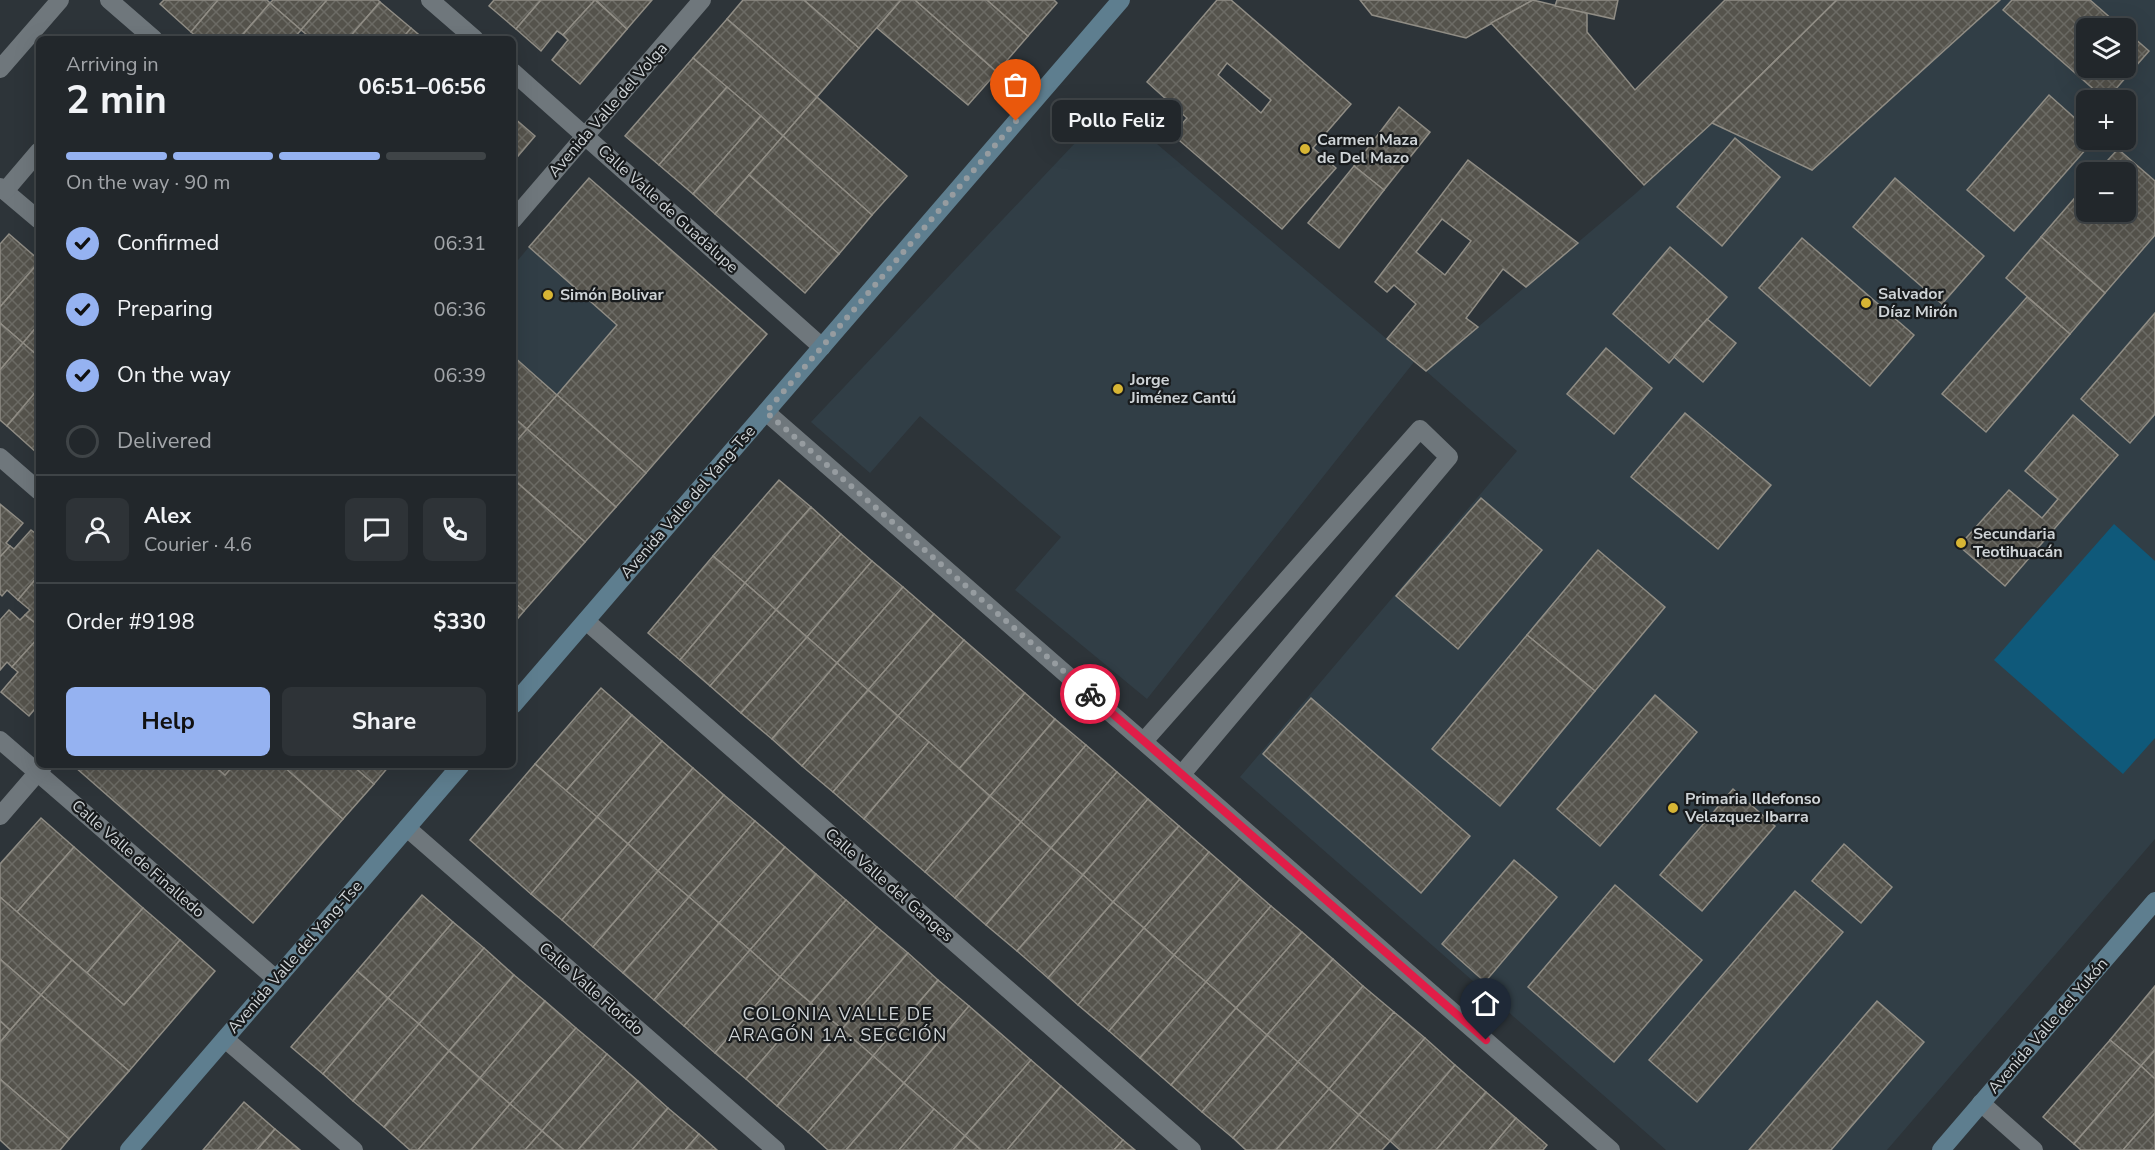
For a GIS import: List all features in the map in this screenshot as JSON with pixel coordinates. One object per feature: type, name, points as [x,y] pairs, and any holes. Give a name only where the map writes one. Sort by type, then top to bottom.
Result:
[{"type":"street","points":[[0,69],[60,0]]},
{"type":"street","points":[[109,0],[145,36]]},
{"type":"street","points":[[430,0],[472,36]]},
{"type":"street","name":"Avenida Valle del Volga","points":[[516,217],[702,0]]},
{"type":"street","name":"Avenida Valle del Yang-Tse","points":[[516,702],[1121,0]]},
{"type":"street","name":"Calle Valle de Guadalupe","points":[[516,75],[822,347]]},
{"type":"street","points":[[36,155],[2,189],[36,217]]},
{"type":"street","points":[[766,412],[1611,1150]]},
{"type":"street","points":[[1144,741],[1420,429],[1449,456],[1182,774]]},
{"type":"street","points":[[0,457],[36,488]]},
{"type":"street","name":"Calle Valle del Ganges","points":[[586,621],[1191,1150]]},
{"type":"street","name":"Calle Valle de Finalledo","points":[[0,740],[36,765]]},
{"type":"street","name":"Avenida Valle del Yang-Tse","points":[[129,1150],[458,768]]},
{"type":"street","points":[[0,816],[41,769]]},
{"type":"street","name":"Calle Valle de Finalledo","points":[[41,769],[276,979]]},
{"type":"street","name":"Calle Valle Florido","points":[[406,828],[776,1150]]},
{"type":"street","name":"Avenida Valle del Yukón","points":[[1941,1150],[2154,903]]},
{"type":"street","points":[[225,1039],[354,1150]]},
{"type":"street","points":[[1981,1103],[2034,1150]]},
{"type":"shaded area","points":[[2000,0],[2155,0],[2155,839],[1887,1150],[1666,1150],[1240,777],[1517,451],[1426,371],[1635,194],[1712,123],[1812,170]]},
{"type":"shaded area","name":"Jorge Jiménez Cantú","points":[[1111,105],[1414,362],[1147,699],[1015,590],[1061,537],[920,416],[870,473],[811,422]]},
{"type":"shaded area","name":"Simón Bolivar","points":[[529,247],[617,325],[557,395],[516,359],[516,262]]},
{"type":"shaded area","points":[[2114,524],[2155,561],[2155,738],[2123,774],[1994,660]]},
{"type":"building","points":[[164,0],[218,0],[191,32],[160,4]]},
{"type":"building","points":[[218,0],[267,0],[270,3],[242,36],[196,36],[191,32]]},
{"type":"building","points":[[273,0],[327,0],[301,30],[270,3]]},
{"type":"building","points":[[327,0],[378,0],[380,2],[351,36],[308,36],[301,30]]},
{"type":"building","points":[[494,0],[541,0],[516,29],[489,6]]},
{"type":"building","points":[[541,0],[595,0],[563,35],[557,31],[541,51],[516,29]]},
{"type":"building","points":[[595,0],[627,29],[580,84],[552,60],[568,40],[563,35]]},
{"type":"building","points":[[596,0],[652,0],[627,29]]},
{"type":"building","points":[[743,0],[804,0],[859,48],[817,97],[727,19]]},
{"type":"building","points":[[804,0],[901,0],[859,48]]},
{"type":"building","points":[[901,0],[915,0],[997,72],[968,105],[877,28]]},
{"type":"building","points":[[915,0],[987,0],[1028,36],[997,72]]},
{"type":"building","points":[[987,0],[1054,0],[1057,3],[1028,36]]},
{"type":"building","points":[[1217,0],[1231,0],[1351,104],[1313,148],[1336,168],[1282,229],[1173,135],[1187,118],[1147,82]],"holes":[[[1227,63],[1271,100],[1261,113],[1218,75]]]},
{"type":"building","points":[[1360,0],[1533,0],[1466,38],[1372,15]]},
{"type":"building","points":[[1533,0],[1587,13],[1587,32],[1635,90],[1725,0],[1837,0],[1712,123],[1644,185],[1491,23]]},
{"type":"building","points":[[1557,0],[1618,0],[1614,19],[1555,6]]},
{"type":"building","points":[[1837,0],[2000,0],[1812,170],[1712,123]]},
{"type":"building","points":[[2012,0],[2090,0],[2111,18],[2076,18],[2076,74],[2003,10]]},
{"type":"building","points":[[380,2],[411,28],[404,36],[351,36]]},
{"type":"building","points":[[270,3],[301,30],[296,36],[242,36]]},
{"type":"building","points":[[727,19],[817,97],[783,136],[693,58]]},
{"type":"building","points":[[411,28],[420,36],[404,36]]},
{"type":"building","points":[[2136,40],[2149,51],[2136,66]]},
{"type":"building","points":[[693,58],[727,87],[659,165],[625,136]]},
{"type":"building","points":[[2081,78],[2125,78],[2115,90],[2095,90]]},
{"type":"building","points":[[727,87],[761,116],[693,194],[659,165]]},
{"type":"building","points":[[2049,95],[2076,119],[2076,150],[2085,150],[2014,231],[1967,190]]},
{"type":"building","points":[[817,97],[907,176],[872,215],[783,136]]},
{"type":"building","points":[[1399,107],[1430,132],[1384,190],[1354,166]]},
{"type":"building","points":[[761,116],[783,136],[715,214],[693,194]]},
{"type":"building","points":[[516,120],[535,136],[516,158]]},
{"type":"building","points":[[783,136],[872,215],[839,254],[749,175]]},
{"type":"building","points":[[1735,138],[1780,177],[1722,246],[1677,207]]},
{"type":"building","points":[[2119,150],[2133,162],[2106,162]]},
{"type":"building","points":[[1468,160],[1578,243],[1526,287],[1503,269],[1466,318],[1478,327],[1426,371],[1387,339],[1416,304],[1394,285],[1387,292],[1375,282]],"holes":[[[1442,219],[1471,241],[1445,275],[1416,252]]]},
{"type":"building","points":[[2136,165],[2155,181],[2155,235],[2105,293],[2041,237],[2076,197],[2076,222],[2136,222]]},
{"type":"building","points":[[1354,166],[1384,190],[1339,248],[1308,223]]},
{"type":"building","points":[[749,175],[839,254],[805,293],[715,214]]},
{"type":"building","points":[[589,178],[767,334],[646,473],[557,395],[617,325],[529,247]]},
{"type":"building","points":[[1895,178],[1984,256],[1942,304],[1853,227]]},
{"type":"building","points":[[9,234],[36,257],[36,265],[0,307],[0,244]]},
{"type":"building","points":[[2041,237],[2105,293],[2070,334],[2006,278]]},
{"type":"building","points":[[1802,238],[1914,335],[1870,386],[1759,288]]},
{"type":"building","points":[[1670,247],[1727,297],[1669,363],[1613,314]]},
{"type":"building","points":[[36,265],[36,328],[23,343],[0,323],[0,307]]},
{"type":"building","points":[[2027,297],[2070,334],[1986,432],[1942,394]]},
{"type":"building","points":[[2155,313],[2155,414],[2130,443],[2081,399]]},
{"type":"building","points":[[1707,319],[1736,343],[1703,382],[1674,357]]},
{"type":"building","points":[[0,323],[23,343],[0,370]]},
{"type":"building","points":[[36,328],[36,354],[23,343]]},
{"type":"building","points":[[23,343],[36,354],[36,392],[7,426],[0,420],[0,370]]},
{"type":"building","points":[[1606,348],[1652,388],[1614,434],[1567,394]]},
{"type":"building","points":[[516,359],[557,395],[527,429],[516,420]]},
{"type":"building","points":[[36,392],[36,452],[7,426]]},
{"type":"building","points":[[557,395],[646,473],[616,507],[527,429]]},
{"type":"building","points":[[1685,413],[1771,485],[1718,549],[1631,477]]},
{"type":"building","points":[[2073,415],[2118,455],[2005,586],[1959,546],[2009,490],[2042,518],[2058,499],[2025,471]]},
{"type":"building","points":[[516,420],[527,429],[516,442]]},
{"type":"building","points":[[527,429],[616,507],[585,542],[516,482],[516,442]]},
{"type":"building","points":[[779,480],[811,507],[745,583],[713,556]]},
{"type":"building","points":[[516,482],[585,542],[524,611],[516,604]]},
{"type":"building","points":[[1481,498],[1542,550],[1458,649],[1396,596]]},
{"type":"building","points":[[0,504],[23,523],[6,543],[10,546],[0,557]]},
{"type":"building","points":[[811,507],[841,534],[776,610],[745,583]]},
{"type":"building","points":[[31,530],[36,534],[36,579],[18,600],[7,590],[2,596],[0,594],[0,557],[10,546],[14,549]]},
{"type":"building","points":[[841,534],[872,561],[807,637],[776,610]]},
{"type":"building","points":[[1598,550],[1665,607],[1595,691],[1527,635]]},
{"type":"building","points":[[713,556],[745,583],[680,660],[648,633]]},
{"type":"building","points":[[872,561],[903,587],[837,663],[807,637]]},
{"type":"building","points":[[36,579],[36,624],[25,615],[30,610],[18,600]]},
{"type":"building","points":[[745,583],[776,610],[710,686],[680,660]]},
{"type":"building","points":[[903,587],[934,614],[868,690],[837,663]]},
{"type":"building","points":[[516,604],[524,611],[516,620]]},
{"type":"building","points":[[9,610],[20,620],[25,615],[36,624],[36,640],[12,667],[7,662],[0,670],[0,620]]},
{"type":"building","points":[[776,610],[807,637],[741,713],[710,686]]},
{"type":"building","points":[[934,614],[964,640],[898,716],[868,690]]},
{"type":"building","points":[[1527,635],[1595,691],[1500,806],[1432,749]]},
{"type":"building","points":[[807,637],[837,663],[772,739],[741,713]]},
{"type":"building","points":[[36,640],[36,708],[29,716],[1,692],[18,672],[12,667]]},
{"type":"building","points":[[964,640],[1025,693],[959,769],[898,716]]},
{"type":"building","points":[[837,663],[868,690],[802,766],[772,739]]},
{"type":"building","points":[[601,688],[632,715],[566,791],[535,764]]},
{"type":"building","points":[[868,690],[898,716],[833,792],[802,766]]},
{"type":"building","points":[[1025,693],[1055,719],[990,796],[959,769]]},
{"type":"building","points":[[1655,695],[1697,732],[1600,846],[1557,809]]},
{"type":"building","points":[[1311,698],[1470,836],[1421,893],[1263,754]]},
{"type":"building","points":[[632,715],[662,741],[597,817],[566,791]]},
{"type":"building","points":[[898,716],[929,742],[864,819],[833,792]]},
{"type":"building","points":[[1055,719],[1086,745],[1021,822],[990,796]]},
{"type":"building","points":[[662,741],[693,768],[628,844],[597,817]]},
{"type":"building","points":[[929,742],[990,796],[925,872],[864,819]]},
{"type":"building","points":[[1086,745],[1117,772],[1051,848],[1021,822]]},
{"type":"building","points":[[535,764],[597,817],[531,894],[470,840]]},
{"type":"building","points":[[76,768],[217,768],[225,775],[231,768],[285,768],[343,819],[253,923]]},
{"type":"building","points":[[217,768],[231,768],[225,775]]},
{"type":"building","points":[[285,768],[355,768],[374,784],[343,819]]},
{"type":"building","points":[[355,768],[387,768],[374,784]]},
{"type":"building","points":[[693,768],[724,795],[658,871],[628,844]]},
{"type":"building","points":[[1117,772],[1148,799],[1083,875],[1051,848]]},
{"type":"building","points":[[1733,789],[1775,826],[1702,911],[1660,875]]},
{"type":"building","points":[[724,795],[755,821],[689,897],[658,871]]},
{"type":"building","points":[[990,796],[1021,822],[955,898],[925,872]]},
{"type":"building","points":[[1148,799],[1179,826],[1113,902],[1083,875]]},
{"type":"building","points":[[597,817],[628,844],[562,920],[531,894]]},
{"type":"building","points":[[41,818],[74,847],[17,912],[0,897],[0,864]]},
{"type":"building","points":[[755,821],[785,847],[719,923],[689,897]]},
{"type":"building","points":[[1021,822],[1051,848],[986,925],[955,898]]},
{"type":"building","points":[[1179,826],[1209,852],[1144,928],[1113,902]]},
{"type":"building","points":[[628,844],[658,871],[593,947],[562,920]]},
{"type":"building","points":[[1844,844],[1892,887],[1861,923],[1812,881]]},
{"type":"building","points":[[74,847],[143,908],[87,973],[17,912]]},
{"type":"building","points":[[785,847],[816,874],[750,950],[719,923]]},
{"type":"building","points":[[1051,848],[1083,875],[1017,951],[986,925]]},
{"type":"building","points":[[1209,852],[1240,879],[1174,955],[1144,928]]},
{"type":"building","points":[[1514,860],[1557,897],[1485,982],[1442,944]]},
{"type":"building","points":[[658,871],[689,897],[623,973],[593,947]]},
{"type":"building","points":[[816,874],[846,900],[780,977],[750,950]]},
{"type":"building","points":[[1083,875],[1113,902],[1048,978],[1017,951]]},
{"type":"building","points":[[1240,879],[1271,906],[1206,982],[1174,955]]},
{"type":"building","points":[[1615,885],[1702,960],[1614,1062],[1528,987]]},
{"type":"building","points":[[1795,891],[1843,932],[1697,1102],[1649,1060]]},
{"type":"building","points":[[422,895],[453,922],[388,998],[357,971]]},
{"type":"building","points":[[0,897],[72,960],[41,995],[0,959]]},
{"type":"building","points":[[689,897],[719,923],[654,1000],[623,973]]},
{"type":"building","points":[[846,900],[877,927],[811,1003],[780,977]]},
{"type":"building","points":[[1113,902],[1144,928],[1078,1005],[1048,978]]},
{"type":"building","points":[[1271,906],[1302,932],[1236,1008],[1206,982]]},
{"type":"building","points":[[143,908],[180,940],[124,1005],[87,973]]},
{"type":"building","points":[[453,922],[484,948],[419,1024],[388,998]]},
{"type":"building","points":[[719,923],[750,950],[684,1026],[654,1000]]},
{"type":"building","points":[[877,927],[908,953],[842,1029],[811,1003]]},
{"type":"building","points":[[1144,928],[1174,955],[1109,1031],[1078,1005]]},
{"type":"building","points":[[1302,932],[1333,959],[1267,1035],[1236,1008]]},
{"type":"building","points":[[180,940],[215,971],[129,1071],[41,995],[72,960],[124,1005]]},
{"type":"building","points":[[484,948],[514,975],[449,1051],[419,1024]]},
{"type":"building","points":[[750,950],[780,977],[715,1053],[684,1026]]},
{"type":"building","points":[[908,953],[938,980],[873,1056],[842,1029]]},
{"type":"building","points":[[1174,955],[1206,982],[1140,1058],[1109,1031]]},
{"type":"building","points":[[0,959],[41,995],[10,1030],[0,1021]]},
{"type":"building","points":[[1333,959],[1363,986],[1298,1062],[1267,1035]]},
{"type":"building","points":[[357,971],[388,998],[323,1074],[291,1047]]},
{"type":"building","points":[[514,975],[545,1001],[480,1078],[449,1051]]},
{"type":"building","points":[[780,977],[811,1003],[746,1079],[715,1053]]},
{"type":"building","points":[[938,980],[969,1006],[904,1083],[873,1056]]},
{"type":"building","points":[[1206,982],[1236,1008],[1171,1085],[1140,1058]]},
{"type":"building","points":[[1363,986],[1394,1012],[1329,1089],[1298,1062]]},
{"type":"building","points":[[2155,986],[2155,1050],[2141,1066],[2110,1040]]},
{"type":"building","points":[[41,995],[129,1071],[69,1139],[0,1079],[0,1042]]},
{"type":"building","points":[[388,998],[419,1024],[353,1101],[323,1074]]},
{"type":"building","points":[[545,1001],[576,1028],[510,1104],[480,1078]]},
{"type":"building","points":[[1877,1001],[1924,1042],[1831,1150],[1749,1150]]},
{"type":"building","points":[[811,1003],[842,1029],[777,1106],[746,1079]]},
{"type":"building","points":[[969,1006],[1031,1060],[965,1136],[904,1083]]},
{"type":"building","points":[[1236,1008],[1267,1035],[1202,1112],[1171,1085]]},
{"type":"building","points":[[1394,1012],[1425,1038],[1359,1115],[1329,1089]]},
{"type":"building","points":[[0,1021],[10,1030],[0,1042]]},
{"type":"building","points":[[419,1024],[449,1051],[384,1127],[353,1101]]},
{"type":"building","points":[[576,1028],[607,1054],[542,1131],[510,1104]]},
{"type":"building","points":[[842,1029],[873,1056],[808,1132],[777,1106]]},
{"type":"building","points":[[1267,1035],[1298,1062],[1233,1138],[1202,1112]]},
{"type":"building","points":[[1425,1038],[1455,1065],[1390,1141],[1359,1115]]},
{"type":"building","points":[[2110,1040],[2141,1066],[2074,1144],[2043,1117]]},
{"type":"building","points":[[2155,1050],[2155,1079],[2141,1066]]},
{"type":"building","points":[[449,1051],[480,1078],[418,1150],[410,1150],[384,1127]]},
{"type":"building","points":[[607,1054],[638,1081],[578,1150],[564,1150],[542,1131]]},
{"type":"building","points":[[873,1056],[904,1083],[846,1150],[828,1150],[808,1132]]},
{"type":"building","points":[[1031,1060],[1061,1086],[1007,1150],[981,1150],[965,1136]]},
{"type":"building","points":[[1298,1062],[1329,1089],[1276,1150],[1246,1150],[1233,1138]]},
{"type":"building","points":[[1455,1065],[1486,1092],[1436,1150],[1400,1150],[1390,1141]]},
{"type":"building","points":[[2141,1066],[2155,1079],[2155,1113],[2123,1150],[2081,1150],[2074,1144]]},
{"type":"building","points":[[480,1078],[510,1104],[471,1150],[418,1150]]},
{"type":"building","points":[[0,1079],[69,1139],[60,1150],[11,1150],[0,1140]]},
{"type":"building","points":[[638,1081],[668,1108],[632,1150],[578,1150]]},
{"type":"building","points":[[904,1083],[934,1109],[899,1150],[846,1150]]},
{"type":"building","points":[[1061,1086],[1123,1140],[1114,1150],[1007,1150]]},
{"type":"building","points":[[1329,1089],[1359,1115],[1329,1150],[1276,1150]]},
{"type":"building","points":[[1486,1092],[1516,1118],[1489,1150],[1436,1150]]},
{"type":"building","points":[[244,1102],[275,1129],[257,1150],[203,1150]]},
{"type":"building","points":[[510,1104],[542,1131],[525,1150],[471,1150]]},
{"type":"building","points":[[668,1108],[699,1134],[685,1150],[632,1150]]},
{"type":"building","points":[[934,1109],[965,1136],[953,1150],[899,1150]]},
{"type":"building","points":[[2155,1113],[2155,1150],[2123,1150]]},
{"type":"building","points":[[1359,1115],[1390,1141],[1382,1150],[1329,1150]]},
{"type":"building","points":[[1516,1118],[1547,1145],[1543,1150],[1489,1150]]},
{"type":"building","points":[[275,1129],[300,1150],[257,1150]]},
{"type":"building","points":[[542,1131],[564,1150],[525,1150]]},
{"type":"building","points":[[699,1134],[717,1150],[685,1150]]},
{"type":"building","points":[[965,1136],[981,1150],[953,1150]]},
{"type":"building","points":[[1123,1140],[1135,1150],[1114,1150]]},
{"type":"way so far","points":[[1016,121],[766,412],[1090,694]]},
{"type":"place","name":"Pollo Feliz","points":[[1016,121]]},
{"type":"place","name":"Carmen Maza de Del Mazo","points":[[1305,149]]},
{"type":"place","name":"Simón Bolivar","points":[[548,295]]},
{"type":"place","name":"Salvador Díaz Mirón","points":[[1866,303]]},
{"type":"place","name":"Jorge Jiménez Cantú","points":[[1118,389]]},
{"type":"place","name":"Secundaria Teotihuacán","points":[[1961,543]]},
{"type":"place","name":"Primaria Ildefonso Velazquez Ibarra","points":[[1673,808]]},
{"type":"district","name":"COLONIA VALLE DE ARAGÓN 1A. SECCIÓN","points":[[838,1024]]},
{"type":"route","points":[[1090,694],[1486,1040]]}]
